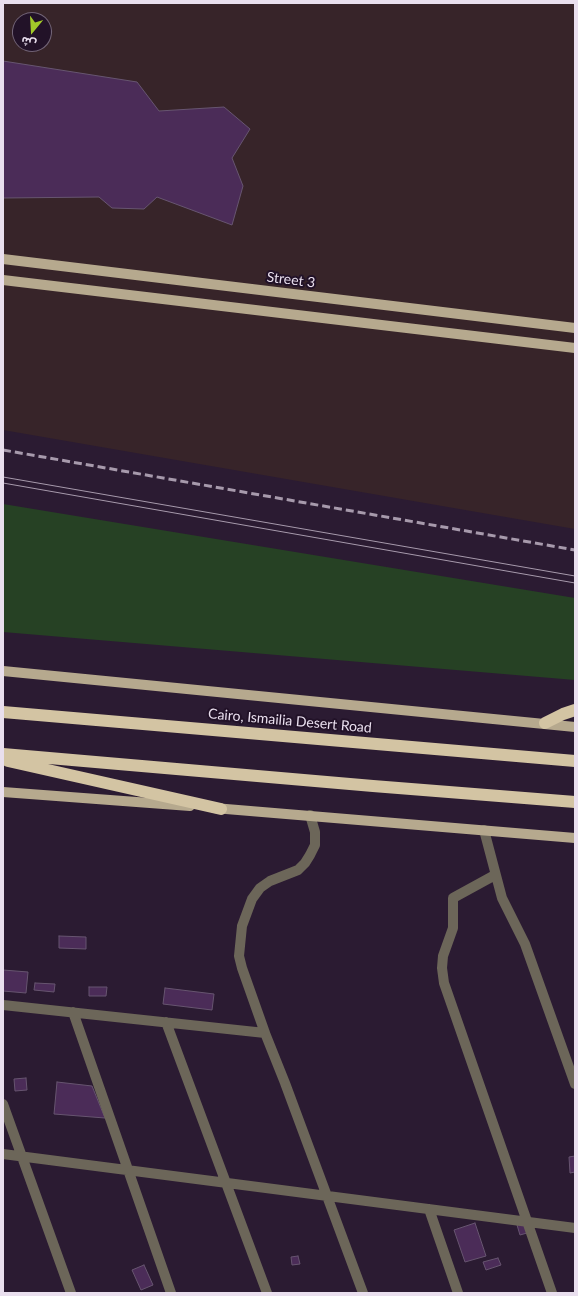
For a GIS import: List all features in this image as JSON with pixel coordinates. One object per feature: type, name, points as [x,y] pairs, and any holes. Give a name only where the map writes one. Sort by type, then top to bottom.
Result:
[{"type":"highway","points":[[3,709],[18,713]]},
{"type":"highway","points":[[545,723],[575,710]]},
{"type":"highway","name":"Cairo, Ismailia Desert Road","points":[[3,712],[575,761]]},
{"type":"highway","points":[[3,754],[380,787],[575,802]]},
{"type":"highway","points":[[3,759],[221,809]]},
{"type":"main road","name":"Street 3","points":[[3,259],[575,328]]},
{"type":"main road","points":[[3,280],[575,348]]},
{"type":"main road","points":[[3,671],[575,727]]},
{"type":"main road","points":[[3,792],[310,815],[575,838]]},
{"type":"street","points":[[310,815],[315,832],[315,845],[310,855],[298,870],[270,881],[260,888],[252,899],[242,926],[239,956],[265,1033],[363,1293]]},
{"type":"street","points":[[484,830],[502,898],[525,944],[575,1084]]},
{"type":"street","points":[[495,875],[453,898],[453,928],[443,956],[442,968],[444,983],[552,1293]]},
{"type":"street","points":[[3,1005],[265,1033]]},
{"type":"street","points":[[73,1012],[171,1293]]},
{"type":"street","points":[[166,1022],[267,1293]]},
{"type":"street","points":[[3,1104],[71,1293]]},
{"type":"street","points":[[3,1154],[575,1228]]},
{"type":"street","points":[[428,1209],[458,1293]]},
{"type":"shaded area","points":[[3,3],[575,3],[575,529],[3,430]]},
{"type":"green space","points":[[3,504],[575,598],[575,680],[3,632]]},
{"type":"building","points":[[3,61],[137,82],[159,111],[224,107],[250,129],[232,158],[243,186],[232,225],[157,197],[144,209],[112,208],[99,197],[3,198]]},
{"type":"building","points":[[59,936],[86,937],[86,949],[59,948]]},
{"type":"building","points":[[3,970],[28,972],[26,993],[3,991]]},
{"type":"building","points":[[35,983],[55,984],[54,992],[34,990]]},
{"type":"building","points":[[89,987],[107,987],[106,996],[89,996]]},
{"type":"building","points":[[165,988],[214,994],[212,1010],[163,1004]]},
{"type":"building","points":[[26,1078],[27,1090],[15,1091],[14,1079]]},
{"type":"building","points":[[57,1082],[92,1086],[105,1118],[54,1114]]},
{"type":"building","points":[[575,1156],[575,1172],[570,1173],[569,1157]]},
{"type":"building","points":[[524,1222],[527,1233],[520,1235],[517,1225]]},
{"type":"building","points":[[475,1223],[486,1256],[465,1262],[454,1230]]},
{"type":"building","points":[[298,1256],[300,1264],[292,1265],[291,1257]]},
{"type":"building","points":[[498,1258],[501,1265],[486,1270],[483,1262]]},
{"type":"building","points":[[144,1265],[153,1285],[141,1290],[132,1270]]},
{"type":"tram line","points":[[3,477],[575,576]]},
{"type":"tram line","points":[[3,483],[575,583]]},
{"type":"railway","points":[[3,450],[575,550]]}]
